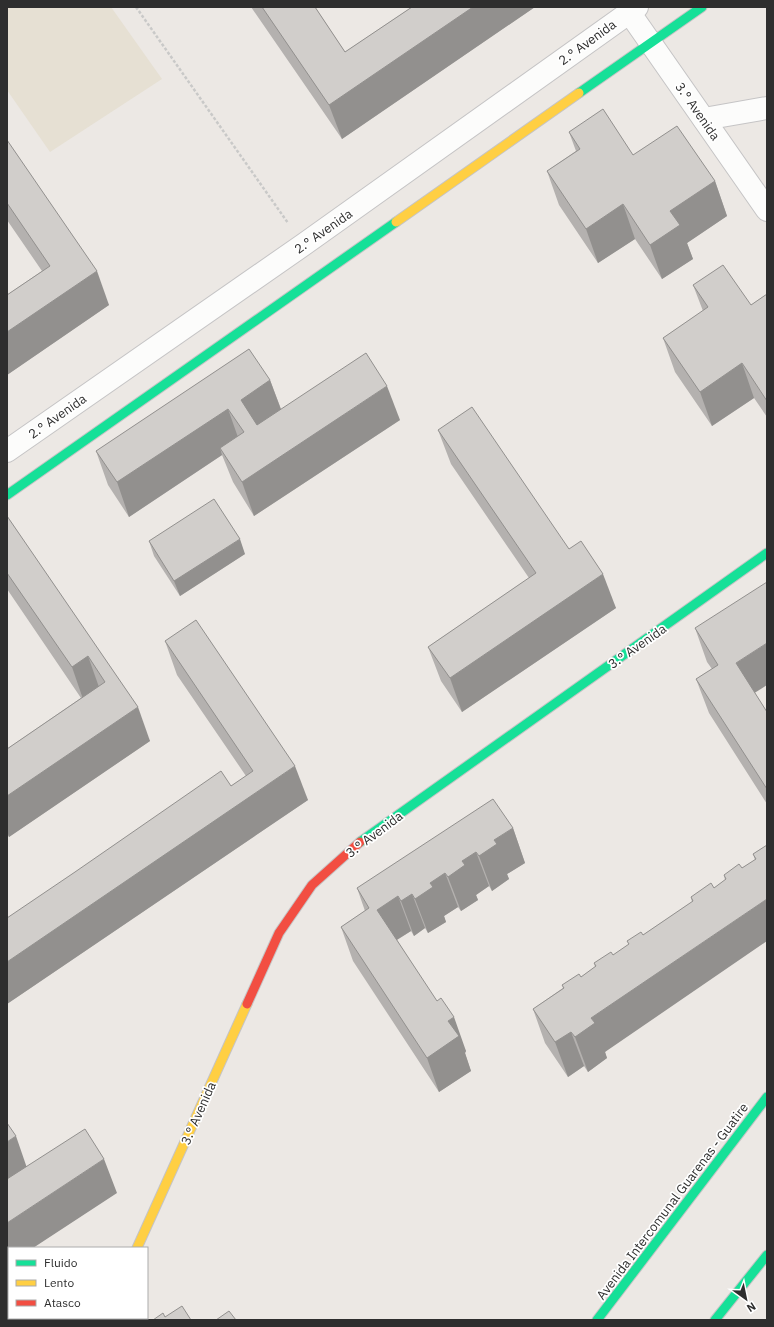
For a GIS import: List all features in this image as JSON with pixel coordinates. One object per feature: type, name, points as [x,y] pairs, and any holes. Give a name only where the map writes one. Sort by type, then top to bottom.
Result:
[{"type":"street","points":[[7,495],[702,7]]},
{"type":"street","name":"2.° Avenida","points":[[7,450],[303,245],[633,10]]},
{"type":"street","name":"3.° Avenida","points":[[633,10],[651,43],[767,210]]},
{"type":"street","points":[[704,119],[767,108]]},
{"type":"street","name":"3.° Avenida","points":[[137,1247],[279,933],[312,884],[359,843],[767,553]]},
{"type":"street","name":"Avenida Intercomunal Guarenas - Guatire","points":[[597,1320],[767,1097]]},
{"type":"street","points":[[715,1320],[767,1254]]},
{"type":"path","points":[[136,7],[303,245]]},
{"type":"shaded area","points":[[7,7],[111,7],[162,79],[50,152],[7,90]]},
{"type":"building","points":[[262,7],[315,7],[345,52],[412,7],[473,7],[329,105]]},
{"type":"building","points":[[603,109],[633,155],[677,126],[715,181],[670,211],[680,225],[650,245],[623,204],[586,229],[547,171],[580,149],[569,132]]},
{"type":"building","points":[[7,140],[97,271],[7,332],[7,295],[50,266],[7,203]]},
{"type":"building","points":[[723,265],[751,305],[767,294],[767,401],[742,363],[700,392],[663,338],[708,307],[693,285]]},
{"type":"building","points":[[249,349],[270,380],[241,400],[257,425],[366,353],[387,386],[242,482],[220,448],[244,432],[228,409],[117,482],[96,451]]},
{"type":"building","points":[[472,407],[569,549],[581,541],[603,574],[450,678],[428,647],[536,573],[438,430]]},
{"type":"building","points":[[214,499],[240,539],[174,581],[149,541]]},
{"type":"building","points":[[7,516],[138,707],[7,796],[7,749],[105,682],[88,656],[72,667],[7,573]]},
{"type":"building","points":[[767,582],[767,643],[736,663],[767,712],[767,789],[696,679],[718,665],[695,628]]},
{"type":"building","points":[[196,620],[295,766],[7,962],[7,918],[221,771],[231,786],[253,771],[165,641]]},
{"type":"building","points":[[493,799],[513,828],[494,840],[497,844],[479,856],[476,852],[462,861],[465,865],[448,877],[445,873],[430,883],[433,887],[415,899],[412,894],[401,901],[398,896],[377,910],[437,1001],[441,998],[454,1017],[448,1021],[459,1036],[427,1058],[341,927],[369,908],[357,888]]},
{"type":"building","points":[[767,845],[767,899],[591,1018],[595,1023],[575,1037],[571,1032],[555,1042],[533,1009],[564,988],[562,985],[579,974],[581,977],[596,966],[594,963],[611,952],[613,955],[629,944],[627,941],[641,932],[643,935],[693,901],[691,897],[711,883],[714,888],[726,879],[724,875],[739,864],[742,868],[756,859],[753,854]]},
{"type":"building","points":[[7,1123],[16,1136],[7,1142]]},
{"type":"building","points":[[85,1129],[104,1159],[7,1223],[7,1179]]},
{"type":"building","points":[[182,1306],[191,1320],[153,1320],[163,1313],[165,1317]]},
{"type":"building","points":[[229,1311],[236,1320],[216,1320]]},
{"type":"traffic: fast","points":[[579,93],[702,7]]},
{"type":"traffic: fast","points":[[7,495],[396,222]]},
{"type":"traffic: fast","points":[[360,842],[767,553]]},
{"type":"traffic: fast","points":[[597,1320],[767,1097]]},
{"type":"traffic: fast","points":[[715,1320],[767,1255]]},
{"type":"traffic: slow","points":[[396,222],[579,93]]},
{"type":"traffic: slow","points":[[137,1247],[247,1004]]},
{"type":"traffic: jam","points":[[247,1004],[279,933],[312,885],[360,842]]}]
